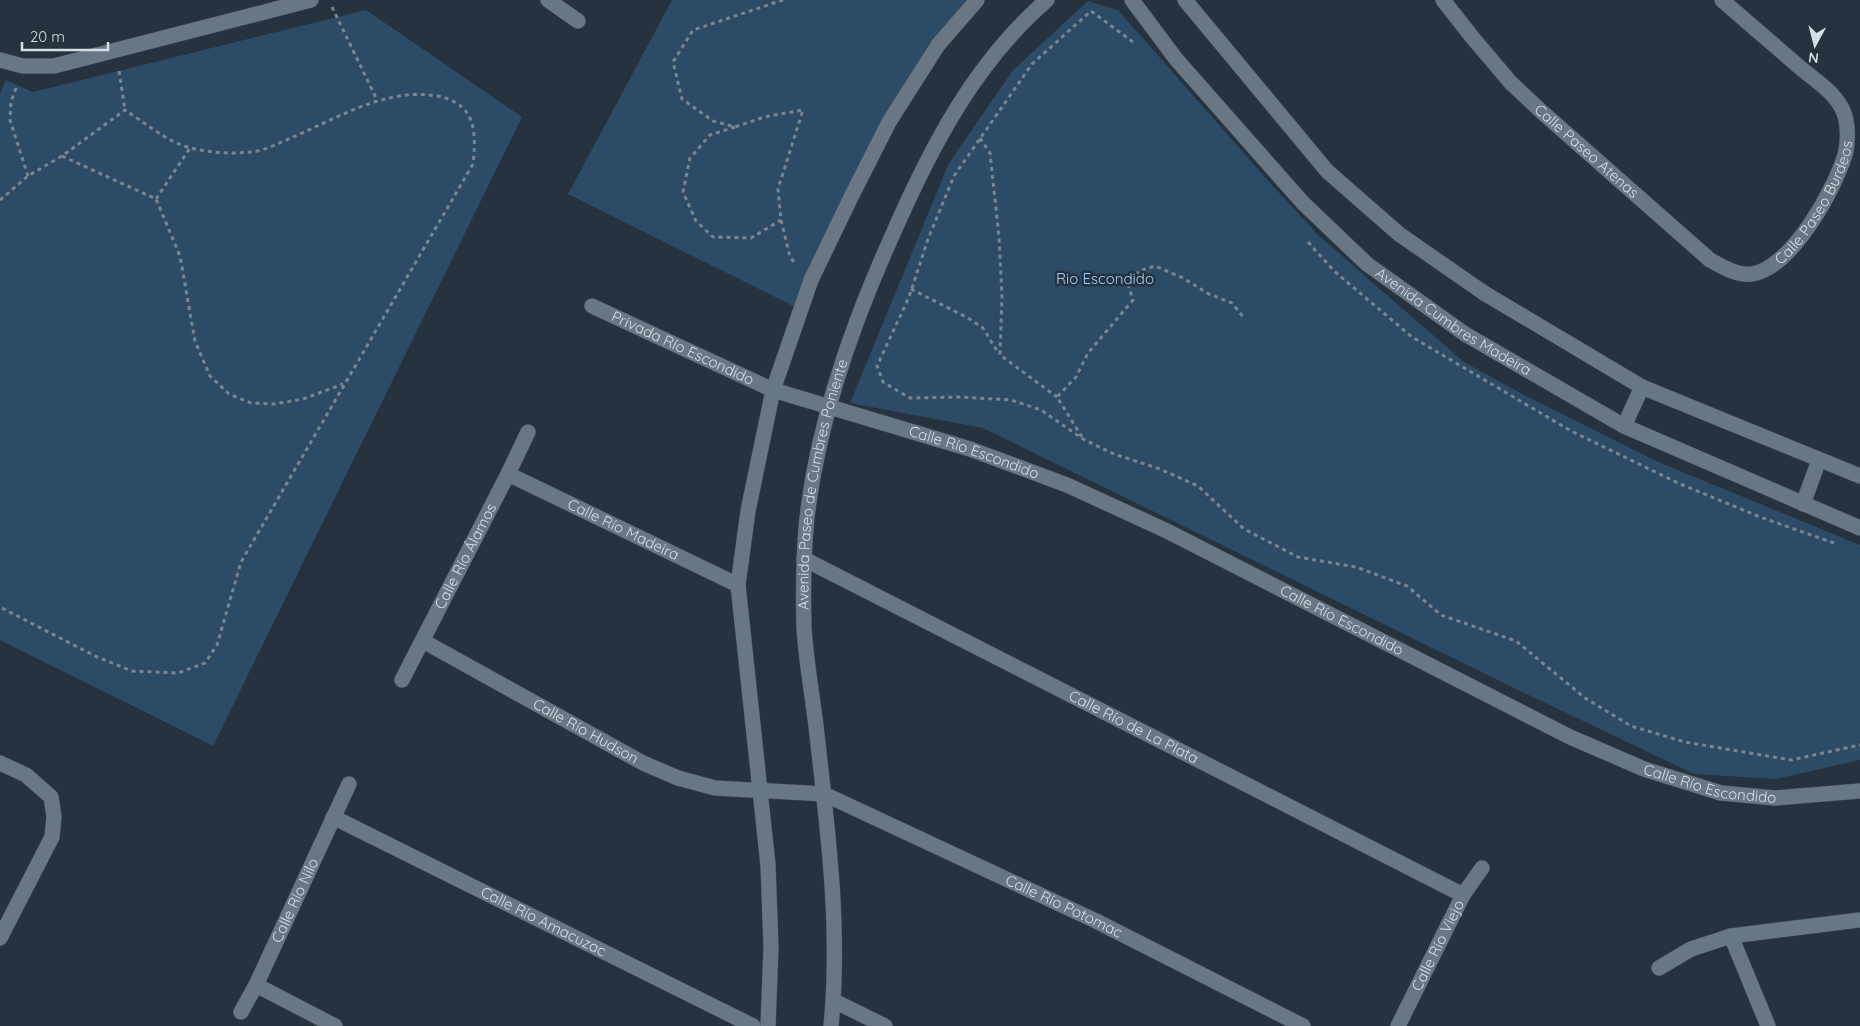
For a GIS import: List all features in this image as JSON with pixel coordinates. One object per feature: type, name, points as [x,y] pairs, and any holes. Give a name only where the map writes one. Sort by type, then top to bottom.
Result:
[{"type":"street","points":[[0,60],[24,66],[54,66],[311,0]]},
{"type":"street","points":[[548,0],[578,21]]},
{"type":"street","points":[[768,1026],[771,947],[768,865],[738,585],[748,511],[773,390],[811,280],[850,197],[889,122],[938,45],[977,0]]},
{"type":"street","name":"Avenida Paseo de Cumbres Poniente","points":[[831,1026],[834,1001],[835,914],[824,794],[804,629],[804,559],[809,502],[827,408],[868,289],[903,209],[937,141],[979,73],[1028,16],[1047,0]]},
{"type":"street","name":"Avenida Cumbres Madeira","points":[[1132,0],[1176,58],[1303,203],[1367,264],[1465,334],[1624,426],[1860,528]]},
{"type":"street","points":[[1185,0],[1326,171],[1399,234],[1484,293],[1642,387],[1860,476]]},
{"type":"street","name":"Calle Paseo Atenas","points":[[1443,0],[1511,83],[1549,119],[1710,260],[1730,271],[1752,274]]},
{"type":"street","name":"Calle Paseo Burdeos","points":[[1722,0],[1828,91],[1844,112],[1847,128],[1846,149],[1835,182],[1818,212],[1781,259],[1768,269],[1752,274]]},
{"type":"street","name":"Privada Río Escondido","points":[[592,306],[773,390],[827,408]]},
{"type":"street","points":[[1624,426],[1642,387]]},
{"type":"street","name":"Calle Río Escondido","points":[[827,408],[970,449],[1067,486],[1167,531],[1570,737],[1644,769],[1721,793],[1775,798],[1860,791]]},
{"type":"street","name":"Calle Río Álamos","points":[[402,680],[528,432]]},
{"type":"street","points":[[1803,504],[1819,460]]},
{"type":"street","name":"Calle Río Madeira","points":[[508,474],[738,585]]},
{"type":"street","name":"Calle Río de La Plata","points":[[804,559],[1463,895]]},
{"type":"street","name":"Calle Río Hudson","points":[[423,641],[635,758],[678,778],[715,788],[824,794]]},
{"type":"street","points":[[0,763],[26,775],[51,797],[54,817],[52,836],[0,938]]},
{"type":"street","name":"Calle Río Nilo","points":[[241,1012],[256,985],[349,784]]},
{"type":"street","name":"Calle Río Potomac","points":[[824,794],[1096,921],[1302,1026]]},
{"type":"street","name":"Calle Río Amacuzac","points":[[333,817],[753,1026]]},
{"type":"street","name":"Calle Río Viejo","points":[[1398,1026],[1463,895],[1482,868]]},
{"type":"street","points":[[1659,968],[1692,949],[1731,936],[1860,920]]},
{"type":"street","points":[[1731,936],[1768,1026]]},
{"type":"street","points":[[256,985],[335,1026]]},
{"type":"street","points":[[834,1001],[885,1026]]},
{"type":"path","points":[[329,0],[377,100]]},
{"type":"path","points":[[735,127],[714,121],[682,99],[672,62],[693,30],[783,0]]},
{"type":"path","points":[[1091,11],[1032,64],[954,176],[928,239],[912,289],[877,366],[883,382],[910,398],[961,397],[1011,400],[1041,410],[1083,439],[1114,454],[1160,469],[1198,486],[1244,529],[1298,557],[1356,568],[1407,586],[1441,615],[1516,641],[1585,698],[1631,726],[1685,742],[1791,760],[1860,746]]},
{"type":"path","points":[[0,607],[95,656],[132,671],[178,673],[205,663],[217,645],[241,562],[473,164],[476,142],[473,123],[462,106],[448,99],[430,95],[411,94],[377,100],[275,145],[254,152],[220,153],[190,148],[164,136],[124,110],[116,50]]},
{"type":"path","points":[[24,66],[11,102],[10,120],[28,176]]},
{"type":"path","points":[[0,200],[28,176],[62,156],[124,110]]},
{"type":"path","points":[[781,220],[751,238],[713,237],[696,221],[683,192],[690,158],[710,135],[764,117],[803,110],[778,189],[781,220],[790,257],[811,280]]},
{"type":"path","points":[[980,138],[990,153],[999,237],[1002,297],[1000,355]]},
{"type":"path","points":[[156,198],[190,148]]},
{"type":"path","points":[[62,156],[156,198],[180,256],[195,341],[210,376],[229,394],[251,403],[274,404],[303,400],[344,384]]},
{"type":"path","points":[[1057,397],[1076,377],[1088,353],[1133,300],[1128,284],[1139,271],[1155,266],[1183,278],[1209,294],[1232,302],[1244,318]]},
{"type":"path","points":[[912,289],[968,318],[983,328],[1000,355],[1057,397],[1083,439]]},
{"type":"green space","points":[[672,0],[980,0],[888,118],[799,309],[568,194]]},
{"type":"green space","name":"Rio Escondido","points":[[1088,1],[1118,10],[1319,236],[1464,362],[1526,396],[1656,461],[1860,545],[1860,760],[1776,779],[1694,774],[983,428],[850,403],[949,163],[1013,70]]},
{"type":"green space","points":[[366,10],[522,117],[213,746],[0,640],[0,94],[6,80],[33,92]]}]
